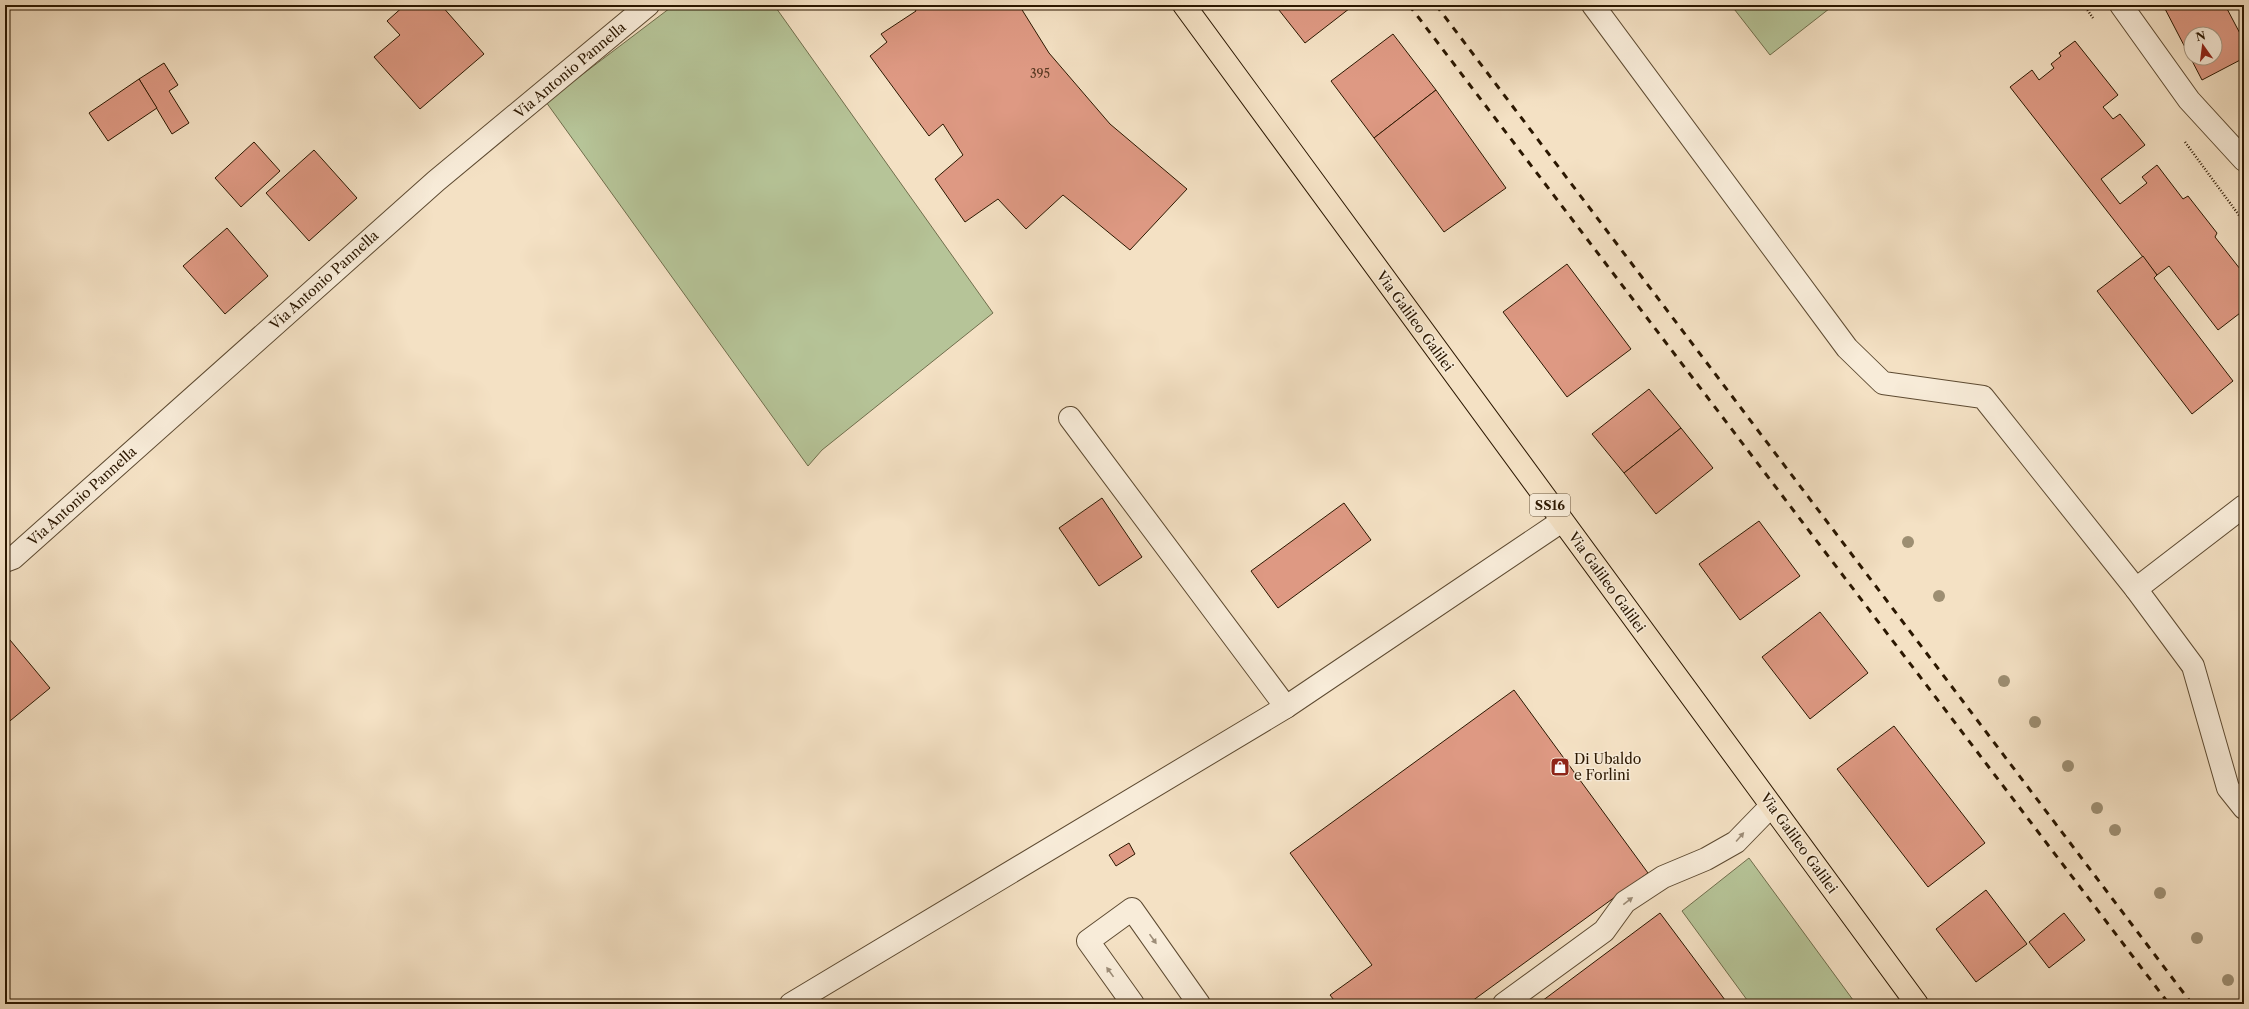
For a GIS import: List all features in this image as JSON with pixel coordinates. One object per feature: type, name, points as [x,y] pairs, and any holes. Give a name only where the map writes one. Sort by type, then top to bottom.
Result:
[{"type":"main road","name":"Via Galileo Galilei","points":[[1184,5],[1917,1004]]},
{"type":"street","name":"Via Antonio Pannella","points":[[5,561],[13,558],[436,181],[648,5]]},
{"type":"street","points":[[1593,5],[1846,348],[1883,383],[1983,397],[2136,589],[2193,666],[2228,788],[2244,808]]},
{"type":"street","points":[[2121,5],[2189,100],[2244,160]]},
{"type":"street","points":[[1070,418],[1286,707]]},
{"type":"street","points":[[2136,589],[2244,506]]},
{"type":"street","points":[[791,1004],[1286,707],[1562,521]]},
{"type":"street","points":[[1504,1004],[1604,931],[1625,902],[1663,877],[1706,859],[1736,842],[1771,806]]},
{"type":"street","points":[[1133,1004],[1088,941],[1132,909],[1199,1004]]},
{"type":"green space","points":[[674,5],[774,5],[993,313],[822,450],[808,466],[546,102]]},
{"type":"green space","points":[[1731,5],[1834,5],[1770,55]]},
{"type":"green space","points":[[1749,858],[1856,1004],[1750,1004],[1682,911]]},
{"type":"building","points":[[405,5],[441,5],[484,54],[420,109],[374,57],[400,35],[387,21]]},
{"type":"building","points":[[913,5],[1019,5],[1049,53],[1110,124],[1187,189],[1130,250],[1063,195],[1026,229],[998,199],[965,222],[935,179],[963,155],[943,124],[929,136],[870,56],[887,42],[881,34],[916,11]]},
{"type":"building","points":[[1275,5],[1354,5],[1305,43]]},
{"type":"building","points":[[2163,5],[2225,5],[2244,41],[2244,58],[2202,80],[2195,66],[2223,66],[2223,26],[2183,26],[2183,43]]},
{"type":"building","points":[[1393,34],[1436,90],[1374,138],[1331,81]]},
{"type":"building","points":[[2075,41],[2118,95],[2103,107],[2113,119],[2120,114],[2145,145],[2101,179],[2120,204],[2147,183],[2142,177],[2157,165],[2183,199],[2188,196],[2217,233],[2215,237],[2244,274],[2244,310],[2218,330],[2169,266],[2157,275],[2010,87],[2032,70],[2039,80],[2054,68],[2051,64],[2061,56],[2059,53]]},
{"type":"building","points":[[164,63],[178,85],[169,91],[189,123],[172,134],[139,79]]},
{"type":"building","points":[[139,79],[157,108],[108,141],[89,113]]},
{"type":"building","points":[[1436,90],[1506,188],[1444,232],[1374,138]]},
{"type":"building","points":[[254,142],[280,171],[241,207],[215,178]]},
{"type":"building","points":[[314,150],[357,198],[309,241],[266,193]]},
{"type":"building","points":[[227,228],[268,276],[225,314],[183,266]]},
{"type":"building","points":[[2143,256],[2157,275],[2154,278],[2233,381],[2192,414],[2097,291]]},
{"type":"building","points":[[1567,264],[1631,349],[1567,397],[1503,312]]},
{"type":"building","points":[[1649,389],[1681,428],[1624,473],[1592,434]]},
{"type":"building","points":[[1681,428],[1713,468],[1656,514],[1624,473]]},
{"type":"building","points":[[1102,498],[1142,557],[1099,586],[1059,528]]},
{"type":"building","points":[[1344,503],[1371,540],[1278,608],[1251,571]]},
{"type":"building","points":[[1759,521],[1800,576],[1740,620],[1699,564]]},
{"type":"building","points":[[1820,612],[1868,673],[1810,719],[1762,657]]},
{"type":"building","points":[[5,634],[50,688],[5,725]]},
{"type":"building","points":[[1514,690],[1648,873],[1468,1004],[1337,1004],[1330,995],[1372,965],[1290,853]]},
{"type":"building","points":[[1894,726],[1985,843],[1928,887],[1837,769]]},
{"type":"building","points":[[1129,843],[1135,854],[1116,866],[1109,855]]},
{"type":"building","points":[[1986,890],[2027,944],[1976,982],[1936,929]]},
{"type":"building","points":[[1660,913],[1728,1004],[1538,1004]]},
{"type":"building","points":[[2064,913],[2085,940],[2049,968],[2029,942]]},
{"type":"railway","points":[[1409,5],[2169,1004]]},
{"type":"railway","points":[[1436,5],[2192,1004]]},
{"type":"place","name":"Di Ubaldo e Forlini","points":[[1560,767]]}]
